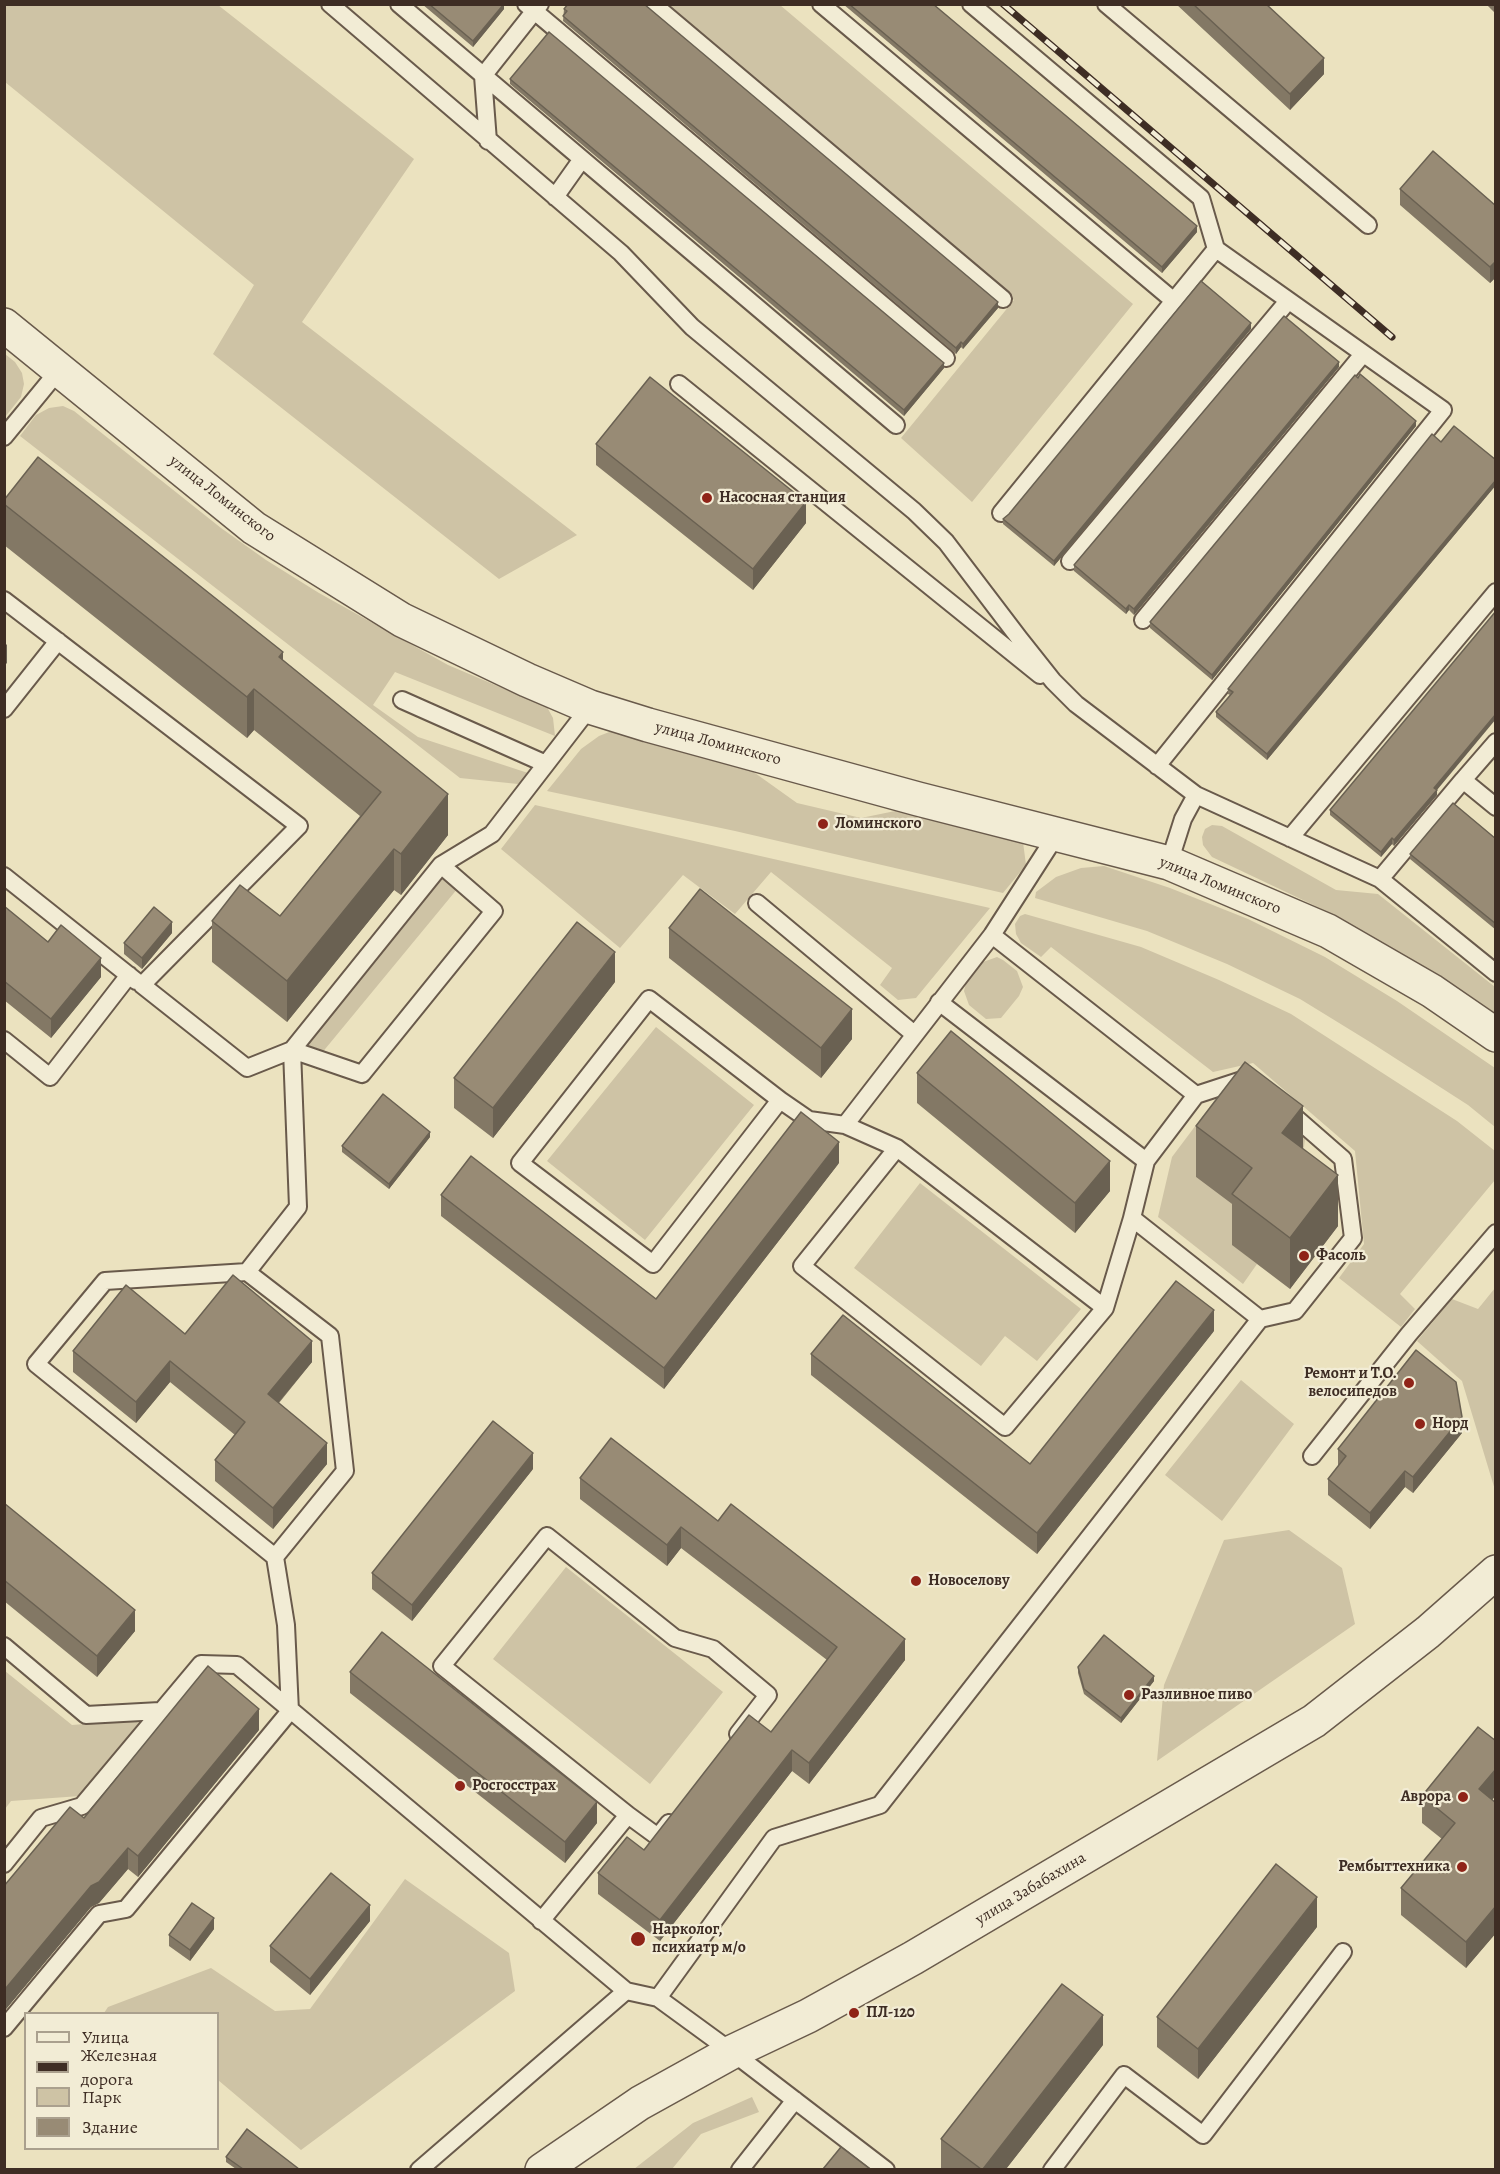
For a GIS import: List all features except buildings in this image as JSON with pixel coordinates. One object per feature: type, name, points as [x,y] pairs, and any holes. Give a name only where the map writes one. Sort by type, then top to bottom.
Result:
[{"type":"street","name":"улица Ломинского","points":[[4,325],[254,528],[402,620],[527,680],[590,706],[659,728],[918,799],[1169,863],[1328,931],[1432,991],[1496,1035]]},
{"type":"street","name":"улица Забабахина","points":[[542,2169],[640,2103],[732,2052],[808,2016],[913,1958],[1314,1721],[1428,1632],[1496,1572]]},
{"type":"lane","points":[[330,4],[621,253],[692,327],[914,511],[946,542],[1018,638],[1053,681],[1076,704]]},
{"type":"lane","points":[[399,4],[896,425]]},
{"type":"lane","points":[[653,4],[1004,299]]},
{"type":"lane","points":[[821,4],[1174,301]]},
{"type":"lane","points":[[971,4],[1201,198],[1216,249],[1443,410],[1157,766]]},
{"type":"lane","points":[[1106,4],[1368,225]]},
{"type":"lane","points":[[488,141],[483,76],[533,7],[946,358]]},
{"type":"lane","points":[[555,197],[582,159]]},
{"type":"lane","points":[[1001,513],[1216,249]]},
{"type":"lane","points":[[1070,561],[1288,301]]},
{"type":"lane","points":[[1143,620],[1363,354]]},
{"type":"lane","points":[[4,437],[59,369]]},
{"type":"lane","points":[[679,384],[1076,704],[1196,795],[1380,879],[1496,973]]},
{"type":"lane","points":[[1290,838],[1496,592]]},
{"type":"lane","points":[[4,600],[299,826],[135,980],[50,1077],[4,1040]]},
{"type":"lane","points":[[4,709],[58,641]]},
{"type":"lane","points":[[402,700],[546,764]]},
{"type":"lane","points":[[4,876],[248,1068],[292,1050],[441,866],[492,834],[590,706]]},
{"type":"lane","points":[[1380,879],[1496,742]]},
{"type":"lane","points":[[1463,780],[1496,807]]},
{"type":"lane","points":[[1169,863],[1183,819],[1196,795]]},
{"type":"lane","points":[[844,1125],[992,935],[1058,834]]},
{"type":"lane","points":[[292,1050],[362,1074],[494,911],[441,866]]},
{"type":"lane","points":[[757,903],[914,1034]]},
{"type":"lane","points":[[992,935],[1196,1095]]},
{"type":"lane","points":[[780,1100],[653,1264],[520,1163],[649,999],[809,1120],[844,1125],[897,1148],[1105,1308]]},
{"type":"lane","points":[[939,1002],[1146,1161]]},
{"type":"lane","points":[[247,1272],[298,1207],[292,1050]]},
{"type":"lane","points":[[897,1148],[802,1266],[1005,1427],[1105,1308],[1132,1218],[1146,1161],[1196,1095],[1249,1077],[1257,1085]]},
{"type":"lane","points":[[658,1998],[774,1838],[880,1805],[1260,1319],[1295,1311],[1353,1238],[1343,1159],[1275,1100]]},
{"type":"lane","points":[[1132,1218],[1260,1319]]},
{"type":"lane","points":[[1312,1456],[1409,1334],[1496,1233]]},
{"type":"lane","points":[[4,2028],[99,1914],[126,1909],[290,1712],[286,1625],[275,1557],[36,1364],[105,1281],[247,1272],[330,1336],[345,1471],[275,1557]]},
{"type":"lane","points":[[680,1809],[658,1837],[442,1666],[547,1536],[675,1638],[712,1649],[768,1695],[731,1742]]},
{"type":"lane","points":[[4,1646],[86,1715],[160,1711]]},
{"type":"lane","points":[[4,1864],[41,1818],[82,1806],[201,1664],[237,1665],[290,1712],[626,1991],[658,1998],[886,2169]]},
{"type":"lane","points":[[541,1921],[628,1815]]},
{"type":"lane","points":[[1052,2169],[1124,2075],[1203,2135],[1343,1952]]},
{"type":"lane","points":[[419,2169],[626,1991]]},
{"type":"lane","points":[[740,2169],[795,2100]]},
{"type":"green space","points":[[4,5],[218,5],[414,159],[302,322],[577,535],[499,579],[213,354],[254,285],[5,82]]},
{"type":"green space","points":[[669,5],[780,5],[1133,304],[972,502],[901,438],[1014,300]]},
{"type":"green space","points":[[5,354],[15,362],[22,373],[24,384],[21,397],[5,417]]},
{"type":"green space","points":[[63,406],[74,411],[221,528],[319,593],[448,665],[547,707],[553,718],[555,736],[395,672],[373,705],[418,737],[528,773],[518,784],[460,778],[20,436],[36,415],[49,408]]},
{"type":"green space","points":[[617,729],[748,768],[797,803],[861,818],[900,810],[1023,842],[1026,865],[1003,893],[735,831],[547,791],[581,749],[599,736]]},
{"type":"green space","points":[[535,805],[990,908],[916,998],[898,1000],[880,985],[892,968],[771,872],[735,914],[683,875],[620,948],[501,849]]},
{"type":"green space","points":[[1212,825],[1222,826],[1336,890],[1378,894],[1495,987],[1495,1016],[1420,966],[1324,910],[1212,857],[1203,845],[1202,837],[1205,829]]},
{"type":"green space","points":[[1104,866],[1170,888],[1248,919],[1325,957],[1397,1001],[1495,1068],[1495,1127],[1468,1105],[1300,999],[1227,964],[1147,931],[1035,898],[1036,892],[1056,877],[1081,868]]},
{"type":"green space","points":[[443,875],[458,888],[321,1054],[302,1047]]},
{"type":"green space","points":[[1025,914],[1141,947],[1291,1014],[1457,1121],[1495,1151],[1495,1180],[1400,1294],[1415,1309],[1401,1327],[1339,1278],[1364,1244],[1355,1151],[1253,1063],[1213,1072],[1051,947],[1041,957],[1021,943],[1016,934],[1015,924],[1020,916]]},
{"type":"green space","points":[[997,957],[1017,971],[1023,987],[1019,996],[1001,1018],[986,1019],[969,1005],[964,991],[966,983],[983,962]]},
{"type":"green space","points":[[656,1027],[754,1105],[645,1240],[547,1161]]},
{"type":"green space","points":[[1252,1095],[1305,1139],[1300,1154],[1196,1177],[1252,1219],[1233,1245],[1257,1264],[1243,1284],[1158,1217],[1172,1157],[1214,1101],[1221,1096]]},
{"type":"green space","points":[[920,1183],[1081,1309],[1037,1361],[1005,1336],[981,1366],[854,1268]]},
{"type":"green space","points":[[1495,1288],[1495,1490],[1462,1381],[1417,1341],[1452,1299],[1478,1309]]},
{"type":"green space","points":[[1241,1380],[1294,1424],[1222,1521],[1165,1475]]},
{"type":"green space","points":[[1289,1530],[1342,1568],[1355,1624],[1157,1761],[1164,1685],[1224,1540]]},
{"type":"green space","points":[[566,1567],[723,1692],[650,1784],[493,1659]]},
{"type":"green space","points":[[5,1671],[72,1725],[136,1720],[140,1726],[80,1796],[11,1801],[5,1809]]},
{"type":"green space","points":[[405,1879],[509,1953],[515,1991],[301,2150],[219,2081],[219,2012],[105,2012],[108,2007],[211,1968],[275,2011],[310,2009]]},
{"type":"green space","points":[[752,2097],[759,2112],[701,2134],[672,2169],[634,2169],[693,2123]]},
{"type":"railway","points":[[1003,4],[1392,337]]},
{"type":"place","name":"Насосная станция","points":[[707,498]]},
{"type":"place","name":"Ломинского","points":[[823,824]]},
{"type":"place","name":"Фасоль","points":[[1304,1256]]},
{"type":"place","name":"Ремонт и Т.О. велосипедов","points":[[1409,1383]]},
{"type":"place","name":"Норд","points":[[1420,1424]]},
{"type":"place","name":"Новоселову","points":[[916,1581]]},
{"type":"place","name":"Разливное пиво","points":[[1129,1695]]},
{"type":"place","name":"Росгосстрах","points":[[460,1786]]},
{"type":"place","name":"Аврора","points":[[1463,1797]]},
{"type":"place","name":"Рембыттехника","points":[[1462,1867]]},
{"type":"place","name":"Нарколог, психиатр м/о","points":[[638,1939]]},
{"type":"place","name":"ПЛ-120","points":[[854,2013]]}]
